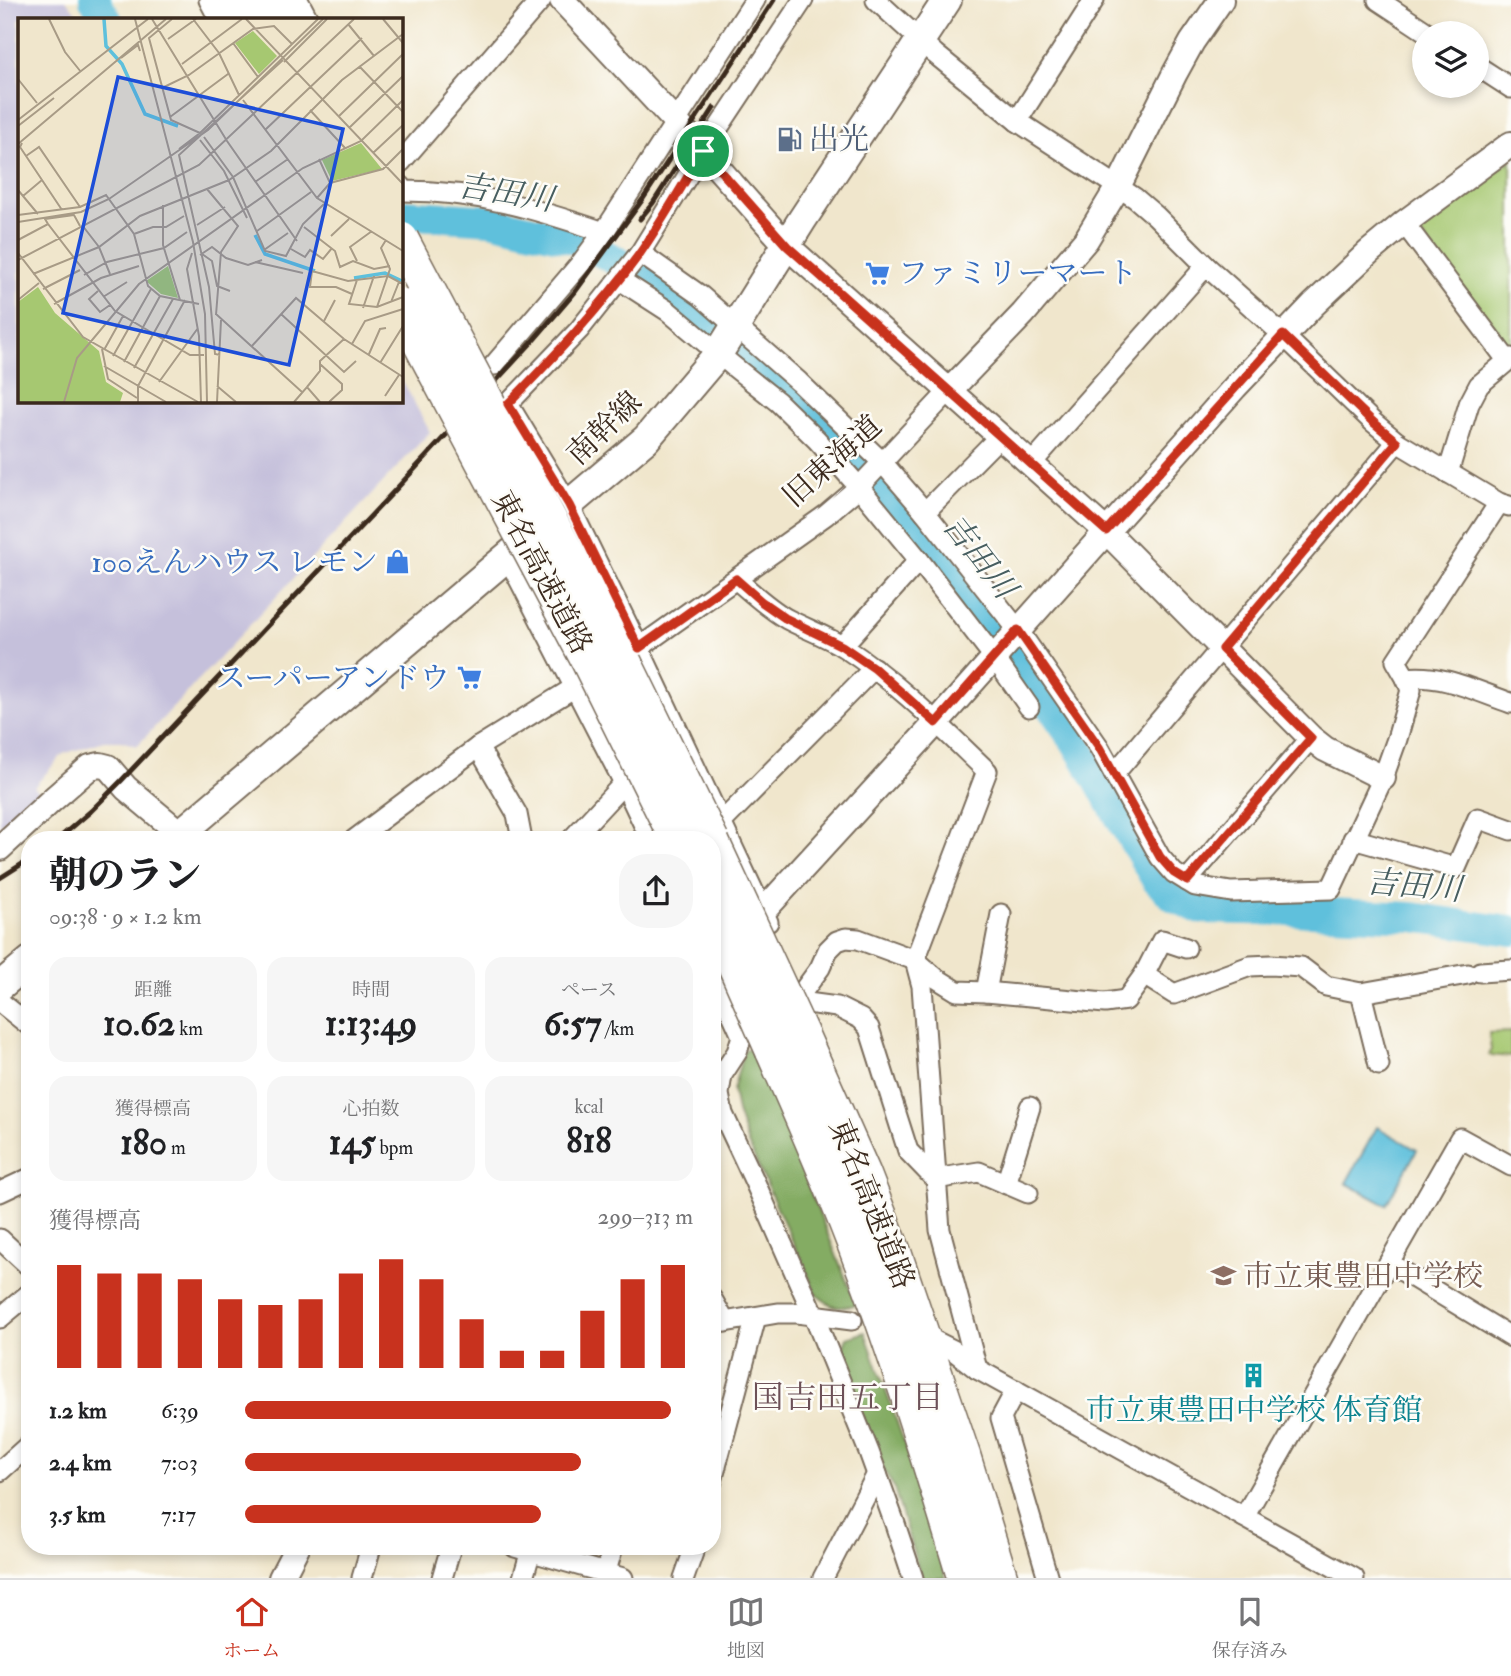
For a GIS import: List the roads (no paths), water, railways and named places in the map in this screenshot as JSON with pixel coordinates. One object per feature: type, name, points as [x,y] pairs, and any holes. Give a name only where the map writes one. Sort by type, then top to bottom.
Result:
[{"type":"highway","points":[[237,0],[247,18]]},
{"type":"highway","name":"東名高速道路","points":[[402,242],[713,831]]},
{"type":"highway","name":"東名高速道路","points":[[402,308],[581,648],[673,831]]},
{"type":"highway","name":"東名高速道路","points":[[721,852],[788,1044],[846,1223],[915,1417],[965,1578]]},
{"type":"highway","name":"東名高速道路","points":[[721,928],[863,1174],[894,1254],[960,1445],[1000,1578]]},
{"type":"main road","name":"南幹線","points":[[189,831],[646,439],[718,354],[773,265],[947,0]]},
{"type":"main road","points":[[0,986],[21,968]]},
{"type":"street","points":[[209,0],[218,18]]},
{"type":"street","points":[[402,161],[541,0]]},
{"type":"street","points":[[562,0],[703,151],[787,246],[1106,531],[1311,738],[1383,778]]},
{"type":"street","points":[[494,365],[604,232],[755,0]]},
{"type":"street","points":[[713,831],[639,648],[569,505],[508,404],[579,330],[640,253],[703,151],[803,0]]},
{"type":"street","points":[[640,253],[701,296],[736,326],[882,462],[1018,630],[1099,747],[1160,857],[1174,873],[1195,887],[1231,892],[1331,888],[1383,778],[1397,739],[1411,690],[1396,661],[1505,505],[1397,442],[1135,198],[1017,121],[876,0]]},
{"type":"street","points":[[1017,121],[1094,0]]},
{"type":"street","name":"旧東海道","points":[[366,831],[478,747],[639,648],[826,515],[859,487],[1023,314],[1086,240],[1118,187],[1192,42],[1221,0]]},
{"type":"street","points":[[1378,0],[1412,22]]},
{"type":"street","points":[[1489,74],[1511,88]]},
{"type":"street","points":[[721,959],[1283,335],[1338,281],[1405,223],[1511,144]]},
{"type":"street","points":[[402,188],[404,191],[438,191],[519,205],[604,232]]},
{"type":"street","points":[[1405,223],[1509,359],[1479,385],[1469,404],[1448,473]]},
{"type":"street","points":[[1031,464],[1206,266]]},
{"type":"street","points":[[620,279],[668,311],[778,402],[817,440],[919,560],[1029,707]]},
{"type":"street","points":[[925,512],[1000,436]]},
{"type":"street","points":[[1114,775],[1397,442]]},
{"type":"street","points":[[508,558],[647,831]]},
{"type":"street","points":[[842,646],[919,560]]},
{"type":"street","points":[[736,579],[785,618],[842,646],[874,668],[987,771],[915,960],[922,986],[940,1230],[977,1369]]},
{"type":"street","points":[[719,831],[874,668]]},
{"type":"street","points":[[1406,678],[1420,676],[1443,680],[1511,703]]},
{"type":"street","points":[[1187,881],[1311,738]]},
{"type":"street","points":[[478,747],[517,814],[520,831]]},
{"type":"street","points":[[0,848],[90,767],[100,765],[108,767],[126,788],[173,831]]},
{"type":"street","points":[[579,831],[624,783]]},
{"type":"street","points":[[1353,839],[1455,868],[1478,818],[1511,830]]},
{"type":"street","points":[[721,844],[763,910],[799,1000],[888,1202],[1012,1578]]},
{"type":"street","points":[[986,992],[1000,914]]},
{"type":"street","points":[[737,1052],[799,1000],[820,968],[828,950],[837,941],[846,938],[858,939],[915,960],[957,991],[1105,1003],[1126,1000],[1144,975],[1162,940],[1186,948]]},
{"type":"street","points":[[1144,975],[1174,994],[1250,966],[1301,967],[1326,986],[1361,993],[1474,973],[1511,970]]},
{"type":"street","points":[[721,989],[742,1036],[737,1052],[722,1075],[721,1081]]},
{"type":"street","points":[[1361,993],[1379,1065]]},
{"type":"street","points":[[799,1000],[836,1007],[861,1019],[869,1028],[908,1150],[935,1179]]},
{"type":"street","points":[[0,1002],[21,1019]]},
{"type":"street","points":[[721,1104],[723,1114],[814,1316],[877,1474],[913,1578]]},
{"type":"street","points":[[1006,1184],[1030,1107]]},
{"type":"street","points":[[1244,1517],[1460,1138],[1511,1166]]},
{"type":"street","points":[[935,1179],[979,1172],[1028,1194]]},
{"type":"street","points":[[0,1192],[21,1182]]},
{"type":"street","points":[[0,1239],[21,1259]]},
{"type":"street","points":[[1389,1263],[1511,1337]]},
{"type":"street","points":[[0,1318],[21,1300]]},
{"type":"street","points":[[721,1323],[778,1313],[852,1320]]},
{"type":"street","points":[[721,1447],[756,1317]]},
{"type":"street","points":[[935,1341],[953,1350],[977,1369],[1354,1578]]},
{"type":"street","points":[[1016,1390],[1001,1418],[1048,1578]]},
{"type":"street","points":[[0,1471],[21,1452]]},
{"type":"street","points":[[823,1578],[877,1474]]},
{"type":"street","points":[[281,1578],[292,1555]]},
{"type":"street","points":[[362,1578],[369,1555]]},
{"type":"street","points":[[442,1578],[449,1555]]},
{"type":"street","points":[[523,1578],[525,1555]]},
{"type":"street","points":[[545,1555],[611,1576],[612,1555]]},
{"type":"street","points":[[684,1578],[692,1555]]},
{"type":"water","points":[[1377,1127],[1417,1150],[1386,1205],[1346,1183]]},
{"type":"waterway","name":"吉田川","points":[[94,0],[106,18]]},
{"type":"waterway","name":"吉田川","points":[[402,214],[490,220],[580,241],[639,273],[765,366],[832,431],[889,497],[1024,668],[1074,740],[1156,880],[1174,897],[1199,909],[1412,917],[1511,931]]},
{"type":"railway","points":[[68,831],[121,781],[398,487],[575,292],[643,199],[774,0]]},
{"type":"railway","points":[[640,219],[714,108]]},
{"type":"railway","points":[[0,878],[21,865]]},
{"type":"place","name":"出光","points":[[789,139]]},
{"type":"place","name":"ファミリーマート","points":[[878,273]]},
{"type":"place","name":"100えんハウス レモン","points":[[398,562]]},
{"type":"place","name":"スーパーアンドウ","points":[[470,678]]},
{"type":"place","name":"市立東豊田中学校","points":[[1223,1276]]},
{"type":"place","name":"市立東豊田中学校 体育館","points":[[1254,1375]]},
{"type":"district","name":"国吉田五丁目","points":[[848,1397]]}]
